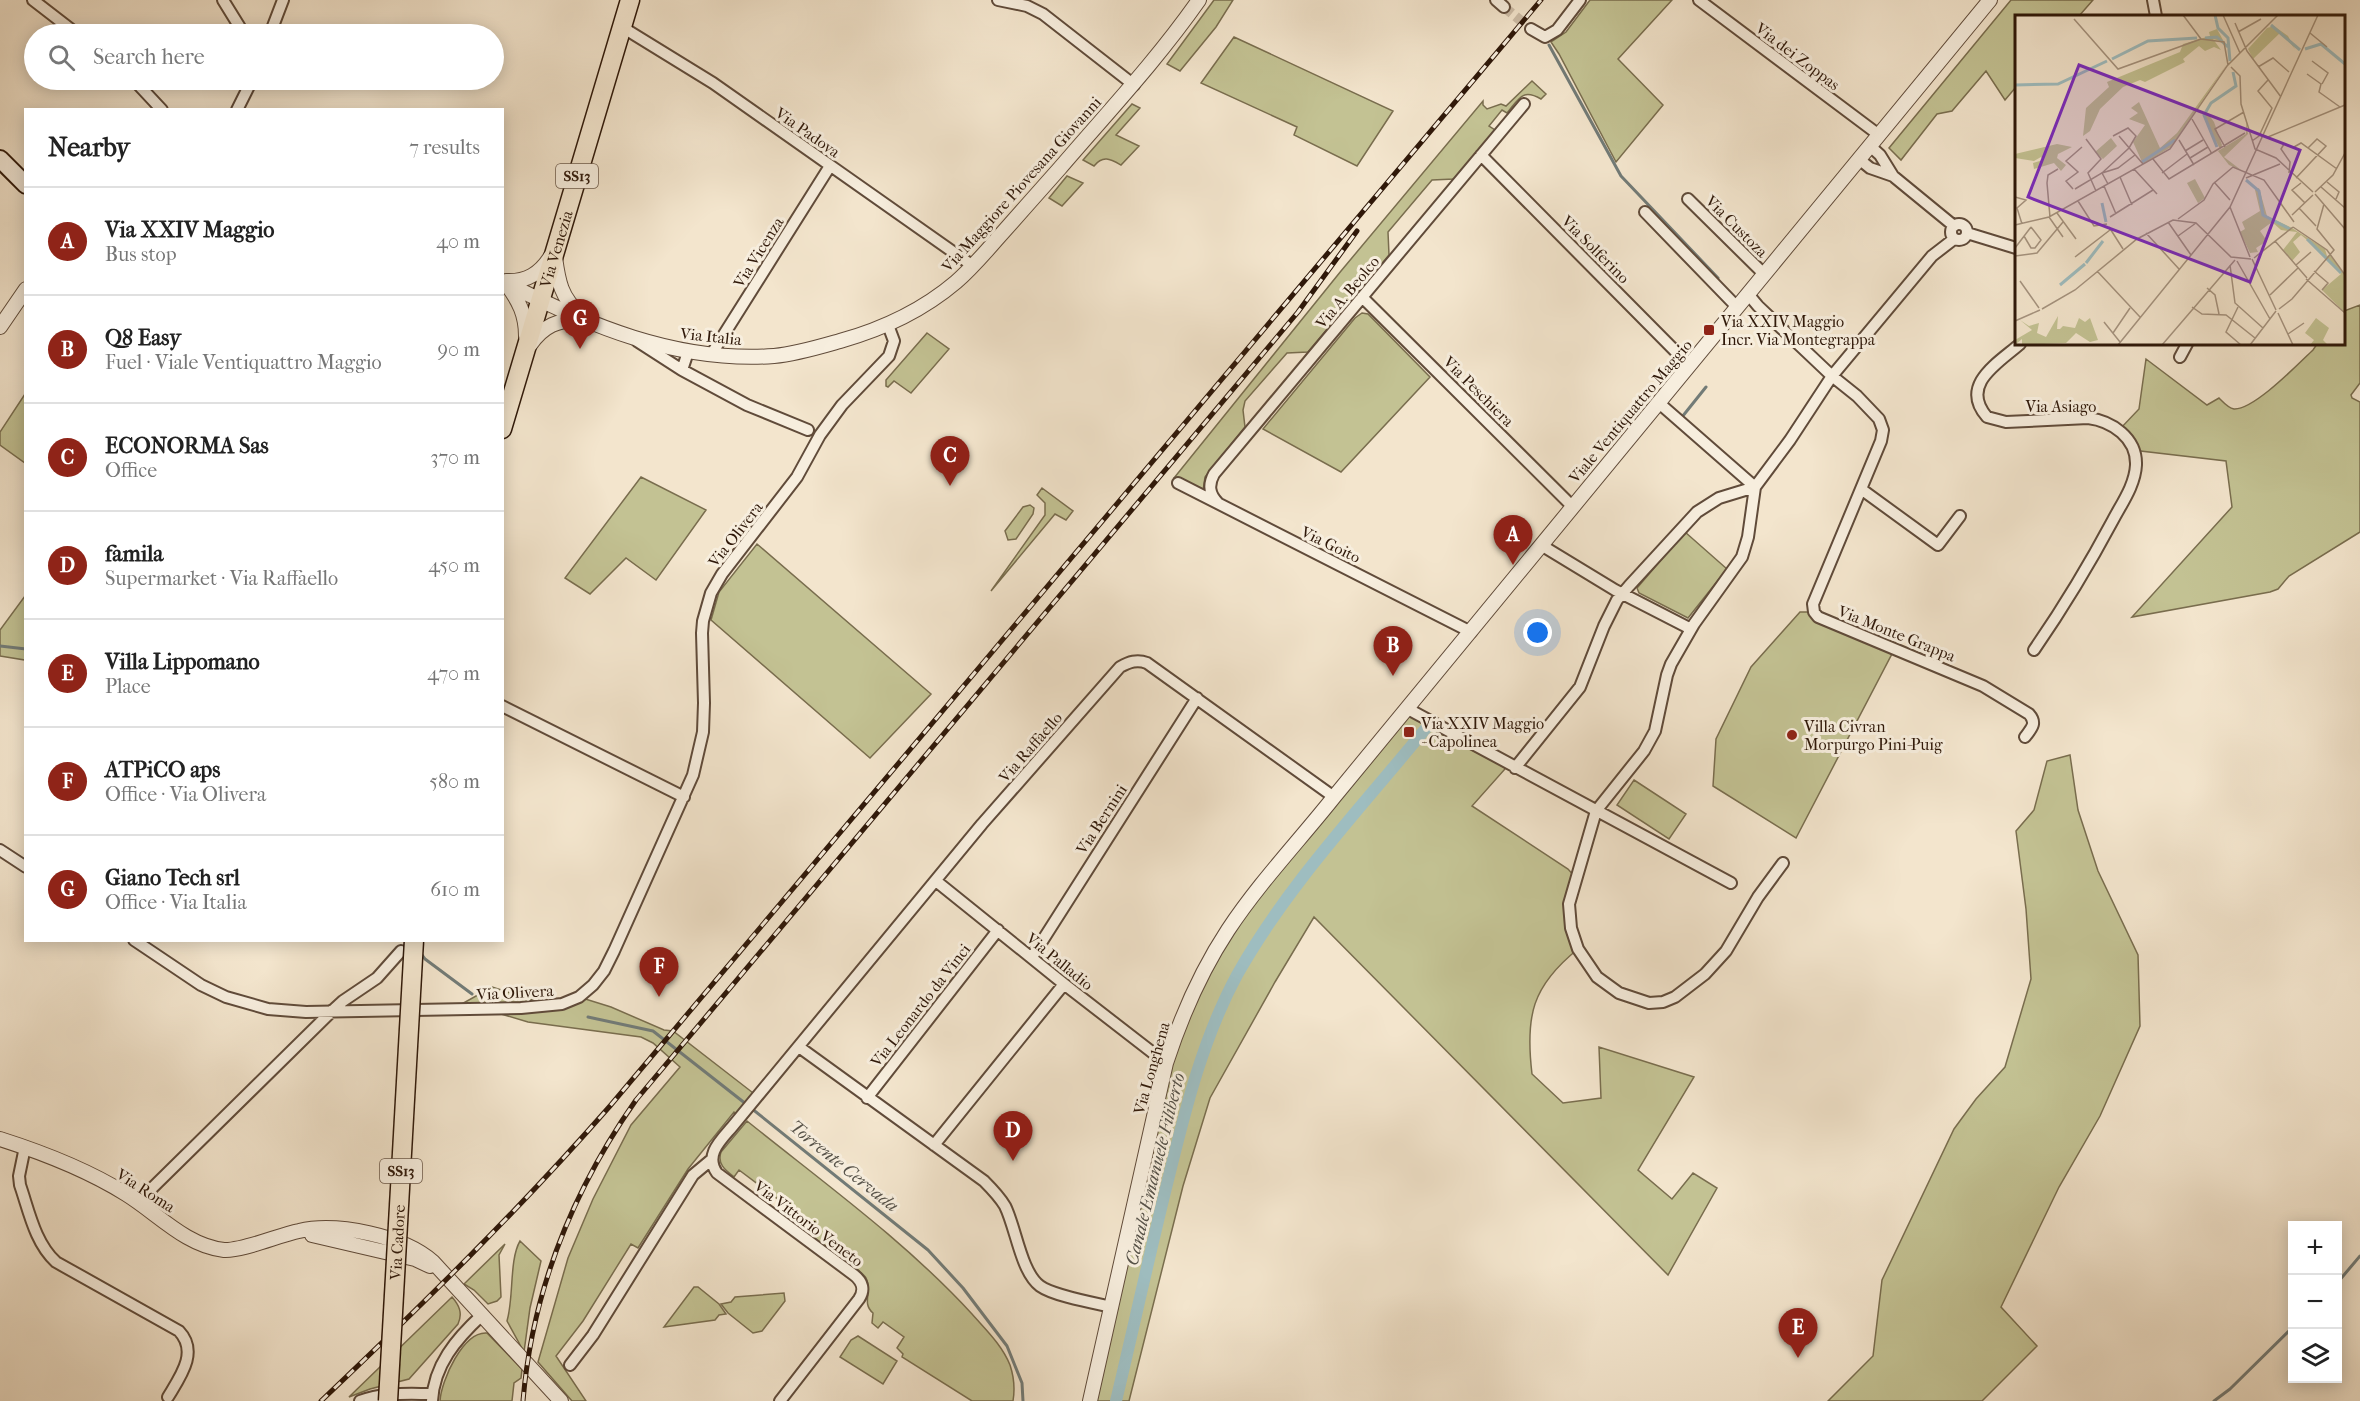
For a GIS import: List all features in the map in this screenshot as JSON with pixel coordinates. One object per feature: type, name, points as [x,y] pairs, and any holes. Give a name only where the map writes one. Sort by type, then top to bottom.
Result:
[{"type":"main road","name":"Via Venezia","points":[[504,422],[630,0]]},
{"type":"main road","points":[[0,159],[24,183]]},
{"type":"main road","name":"Via Cadore","points":[[388,1401],[408,946]]},
{"type":"street","points":[[33,0],[64,24]]},
{"type":"street","points":[[223,0],[236,24]]},
{"type":"street","points":[[274,24],[283,0]]},
{"type":"street","points":[[998,0],[1027,6],[1043,14],[1134,85]]},
{"type":"street","name":"Via Maggiore Piovesana Giovanni","points":[[831,344],[888,325],[933,299],[973,266],[1134,85],[1199,0]]},
{"type":"street","points":[[1531,29],[1540,36],[1549,37],[1580,0]]},
{"type":"street","name":"Via dei Zoppas","points":[[1699,0],[1875,140]]},
{"type":"street","name":"Viale Ventiquattro Maggio","points":[[1365,761],[1990,0]]},
{"type":"street","points":[[2153,0],[2156,15]]},
{"type":"street","name":"Via Padova","points":[[622,27],[713,83],[973,266]]},
{"type":"street","points":[[143,90],[160,108]]},
{"type":"street","points":[[246,90],[246,95]]},
{"type":"street","points":[[238,108],[248,90]]},
{"type":"street","name":"Via A. Beolco","points":[[1218,503],[1210,490],[1210,481],[1214,474],[1524,104]]},
{"type":"street","points":[[1875,140],[1893,176],[1954,226]]},
{"type":"street","name":"Via Solferino","points":[[1481,155],[1689,365]]},
{"type":"street","points":[[1859,159],[1870,168],[1893,176]]},
{"type":"street","name":"Via Vicenza","points":[[711,355],[830,166]]},
{"type":"street","name":"Via Custoza","points":[[1688,199],[1764,274]]},
{"type":"street","points":[[1645,212],[1737,307]]},
{"type":"street","points":[[1953,239],[1951,231],[1959,224],[1964,226],[1967,233],[2015,248]]},
{"type":"street","points":[[1783,863],[1758,897],[1726,951],[1705,974],[1676,997],[1663,1002],[1642,1001],[1619,993],[1597,977],[1578,949],[1571,928],[1569,904],[1596,810],[1644,751],[1655,731],[1666,675],[1691,629],[1742,557],[1748,537],[1755,487],[1790,440],[1832,376],[1932,256],[1953,239],[1962,240],[1967,233]]},
{"type":"street","points":[[504,281],[525,280],[536,274],[545,266],[554,252]]},
{"type":"street","name":"Via Italia","points":[[554,252],[559,286],[575,309],[590,320]]},
{"type":"street","points":[[504,282],[515,297],[526,320],[523,354]]},
{"type":"street","name":"Via Italia","points":[[504,282],[540,301],[629,337],[688,352],[711,355],[776,356],[831,344]]},
{"type":"street","points":[[0,327],[24,292]]},
{"type":"street","name":"Via Monte Grappa","points":[[1748,294],[1879,419],[1883,430],[1881,441],[1813,604],[1814,612],[1818,617],[1983,686],[2029,714],[2034,724],[2025,737]]},
{"type":"street","name":"Via Peschiera","points":[[1362,297],[1573,507]]},
{"type":"street","name":"Via Italia","points":[[523,354],[538,333],[549,325],[570,319],[590,320]]},
{"type":"street","name":"Via Olivera","points":[[137,942],[201,985],[226,998],[268,1009],[331,1012],[552,1006],[579,997],[604,971],[693,776],[703,732],[702,633],[711,593],[722,574],[797,477],[820,435],[842,405],[889,356],[894,341],[888,325]]},
{"type":"street","points":[[629,337],[682,370],[747,405],[808,430]]},
{"type":"street","name":"Via Asiago","points":[[2019,345],[1980,381],[1977,394],[1978,403],[1987,417],[2006,422],[2088,418],[2099,420],[2119,430],[2127,439],[2136,462],[2135,475],[2129,490],[2089,564],[2034,650]]},
{"type":"street","points":[[2180,357],[2186,345]]},
{"type":"street","points":[[682,370],[688,352]]},
{"type":"street","points":[[1659,403],[1755,487]]},
{"type":"street","name":"Via Goito","points":[[1178,483],[1471,632]]},
{"type":"street","points":[[1515,768],[1580,687],[1604,626],[1623,593],[1697,512],[1719,498],[1755,487]]},
{"type":"street","points":[[1861,489],[1938,545],[1960,516]]},
{"type":"street","points":[[1541,545],[1623,593],[1691,629]]},
{"type":"street","name":"Via Raffaello","points":[[570,1365],[593,1335],[693,1175],[711,1160],[716,1147],[740,1117],[982,824],[1120,667],[1140,660],[1147,663],[1334,797]]},
{"type":"street","name":"Via Bernini","points":[[1032,957],[1197,698]]},
{"type":"street","points":[[504,707],[684,797]]},
{"type":"street","points":[[1408,709],[1731,883]]},
{"type":"street","name":"Via Longhena","points":[[1090,1401],[1166,1063],[1197,987],[1225,935],[1251,899],[1365,761]]},
{"type":"street","points":[[0,850],[24,866]]},
{"type":"street","name":"Via Palladio","points":[[936,881],[1166,1063]]},
{"type":"street","name":"Via Leonardo da Vinci","points":[[867,1098],[998,930]]},
{"type":"street","points":[[138,1203],[331,1012],[377,978],[408,946]]},
{"type":"street","points":[[934,1145],[1064,984]]},
{"type":"street","points":[[799,1047],[984,1181],[996,1193],[1011,1222],[1028,1269],[1038,1285],[1059,1294],[1112,1307]]},
{"type":"street","name":"Via Roma","points":[[0,1139],[76,1167],[138,1203],[196,1244],[225,1250],[274,1238],[310,1234],[415,1259],[440,1271],[561,1401]]},
{"type":"street","points":[[25,1147],[19,1176],[20,1185],[38,1238],[48,1255],[56,1262],[179,1331],[189,1344],[183,1373],[168,1397]]},
{"type":"street","name":"Via Vittorio Veneto","points":[[711,1160],[717,1173],[854,1275],[862,1284],[863,1292],[859,1299],[780,1401]]},
{"type":"street","points":[[360,1401],[376,1396],[399,1394],[432,1398],[434,1381],[442,1361],[482,1315]]},
{"type":"shaded area","points":[[1214,0],[1233,0],[1216,27],[1180,71],[1167,64]]},
{"type":"shaded area","points":[[1590,0],[1672,0],[1618,59],[1663,105],[1616,162],[1551,42],[1566,32]]},
{"type":"shaded area","points":[[2011,0],[2093,0],[2080,15],[2015,15],[2015,88],[2005,100],[1986,71],[1952,111],[1937,114],[1901,160],[1889,148]]},
{"type":"shaded area","points":[[1234,37],[1393,111],[1357,166],[1294,135],[1297,127],[1201,83]]},
{"type":"shaded area","points":[[1532,81],[1546,94],[1541,99],[1525,95],[1507,113],[1502,110],[1489,126],[1495,130],[1454,179],[1432,180],[1388,232],[1389,255],[1308,352],[1287,353],[1245,401],[1243,410],[1245,427],[1205,477],[1203,491],[1174,478],[1341,271],[1483,101],[1487,109],[1501,104],[1506,106]]},
{"type":"shaded area","points":[[1132,104],[1140,108],[1116,135],[1139,146],[1121,165],[1104,159],[1094,166],[1083,160]]},
{"type":"shaded area","points":[[1067,176],[1083,183],[1062,206],[1049,198]]},
{"type":"shaded area","points":[[2360,305],[2360,383],[2351,395],[2360,402],[2360,532],[2289,576],[2278,589],[2270,592],[2132,617],[2232,507],[2226,461],[2132,450],[2119,430],[2139,409],[2146,359],[2207,405],[2219,398],[2234,409],[2243,407],[2275,385],[2316,345],[2345,345],[2345,311]]},
{"type":"shaded area","points":[[1362,313],[1368,314],[1430,377],[1341,472],[1263,429],[1355,318]]},
{"type":"shaded area","points":[[927,333],[949,349],[911,393],[894,381],[888,387],[886,386],[886,380]]},
{"type":"shaded area","points":[[24,396],[24,462],[0,445],[0,432]]},
{"type":"shaded area","points":[[641,477],[706,510],[656,580],[626,558],[590,594],[565,578]]},
{"type":"shaded area","points":[[1042,488],[1073,511],[1066,520],[1055,514],[991,591],[1045,515],[1045,503],[1037,495]]},
{"type":"shaded area","points":[[1030,505],[1034,508],[1033,514],[1016,539],[1008,540],[1005,531],[1023,507]]},
{"type":"shaded area","points":[[1685,532],[1727,569],[1688,618],[1639,593],[1637,588]]},
{"type":"shaded area","points":[[757,544],[931,694],[870,758],[711,620],[719,592]]},
{"type":"shaded area","points":[[24,597],[24,660],[0,656],[0,630]]},
{"type":"shaded area","points":[[1800,612],[1814,612],[1895,648],[1796,838],[1713,786],[1716,739],[1751,667]]},
{"type":"shaded area","points":[[1408,709],[1428,719],[1432,729],[1504,767],[1505,769],[1472,806],[1568,869],[1576,878],[1569,904],[1578,949],[1550,976],[1535,1004],[1530,1035],[1532,1074],[1563,1103],[1601,1098],[1599,1047],[1694,1077],[1638,1170],[1672,1199],[1693,1173],[1717,1188],[1668,1275],[1314,917],[1210,1098],[1183,1186],[1129,1401],[1091,1401],[1161,1083],[1216,948]]},
{"type":"shaded area","points":[[2070,755],[2078,810],[2098,871],[2138,955],[2140,1026],[2100,1116],[2059,1187],[2001,1307],[2037,1346],[1982,1401],[1828,1401],[1873,1356],[1882,1280],[1954,1129],[1976,1099],[2005,1067],[2031,979],[2026,909],[2016,831],[2034,810],[2047,761]]},
{"type":"shaded area","points":[[1634,780],[1686,814],[1669,839],[1617,805]]},
{"type":"shaded area","points":[[492,987],[552,1006],[579,997],[611,1007],[664,1030],[673,1031],[757,1096],[740,1117],[734,1112],[688,1169],[638,1248],[631,1244],[583,1321],[556,1356],[586,1401],[572,1401],[538,1362],[568,1258],[593,1199],[631,1125],[680,1067],[653,1043],[641,1037],[528,1022],[481,1008],[451,1010]]},
{"type":"shaded area","points":[[747,1121],[892,1237],[972,1314],[1007,1358],[1013,1378],[1013,1401],[972,1401],[902,1357],[903,1354],[897,1348],[904,1337],[883,1322],[878,1328],[872,1323],[873,1313],[867,1301],[868,1283],[862,1273],[812,1237],[811,1224],[739,1170],[734,1177],[723,1166],[720,1160],[721,1152]]},
{"type":"shaded area","points":[[520,1241],[541,1261],[530,1308],[524,1352],[507,1321],[514,1258]]},
{"type":"shaded area","points":[[505,1244],[499,1255],[501,1297],[488,1304],[464,1284]]},
{"type":"shaded area","points":[[694,1287],[698,1287],[719,1304],[726,1314],[719,1315],[715,1320],[664,1327]]},
{"type":"shaded area","points":[[784,1293],[785,1301],[762,1331],[753,1333],[728,1313],[721,1304],[731,1302],[735,1297]]},
{"type":"shaded area","points":[[452,1297],[460,1309],[458,1324],[409,1379],[349,1397]]},
{"type":"shaded area","points":[[487,1333],[522,1369],[521,1378],[514,1383],[512,1401],[440,1401],[444,1382],[462,1348],[478,1335]]},
{"type":"shaded area","points":[[858,1336],[897,1361],[883,1384],[840,1357],[851,1340]]},
{"type":"waterway","name":"Canale Emanuele Filiberto","points":[[1549,45],[1621,176],[1718,278]]},
{"type":"waterway","name":"Canale Emanuele Filiberto","points":[[1682,417],[1706,387]]},
{"type":"waterway","name":"Torrente Cervada","points":[[0,646],[24,649]]},
{"type":"waterway","name":"Canale Emanuele Filiberto","points":[[1116,1401],[1182,1124],[1205,1048],[1225,999],[1257,941],[1302,878],[1427,727]]},
{"type":"waterway","name":"Torrente Cervada","points":[[420,952],[425,959],[472,994]]},
{"type":"waterway","name":"Torrente Cervada","points":[[588,1017],[653,1031],[746,1104]]},
{"type":"waterway","name":"Torrente Cervada","points":[[751,1108],[928,1250],[963,1288],[1007,1346],[1022,1383],[1023,1401]]},
{"type":"waterway","points":[[2342,1277],[2360,1256]]},
{"type":"waterway","points":[[2214,1401],[2230,1389],[2291,1329]]},
{"type":"tunnel","points":[[1504,7],[1531,29]]},
{"type":"railway","points":[[321,1401],[469,1257],[610,1106],[1541,0]]},
{"type":"railway","points":[[523,1401],[536,1321],[559,1243],[593,1170],[613,1134],[636,1100],[1298,312],[1357,231]]},
{"type":"place","name":"Via XXIV Maggio Incr. Via Montegrappa","points":[[1709,330]]},
{"type":"place","name":"Giano Tech srl","points":[[580,349]]},
{"type":"place","name":"ECONORMA Sas","points":[[950,486]]},
{"type":"place","name":"Via XXIV Maggio","points":[[1513,565]]},
{"type":"place","name":"Q8 Easy","points":[[1393,676]]},
{"type":"place","name":"Via XXIV Maggio - Capolinea","points":[[1409,732]]},
{"type":"place","name":"Villa Civran Morpurgo Pini-Puig","points":[[1792,735]]},
{"type":"place","name":"ATPiCO aps","points":[[659,997]]},
{"type":"place","name":"famila","points":[[1013,1161]]},
{"type":"place","name":"Villa Lippomano","points":[[1798,1358]]}]
